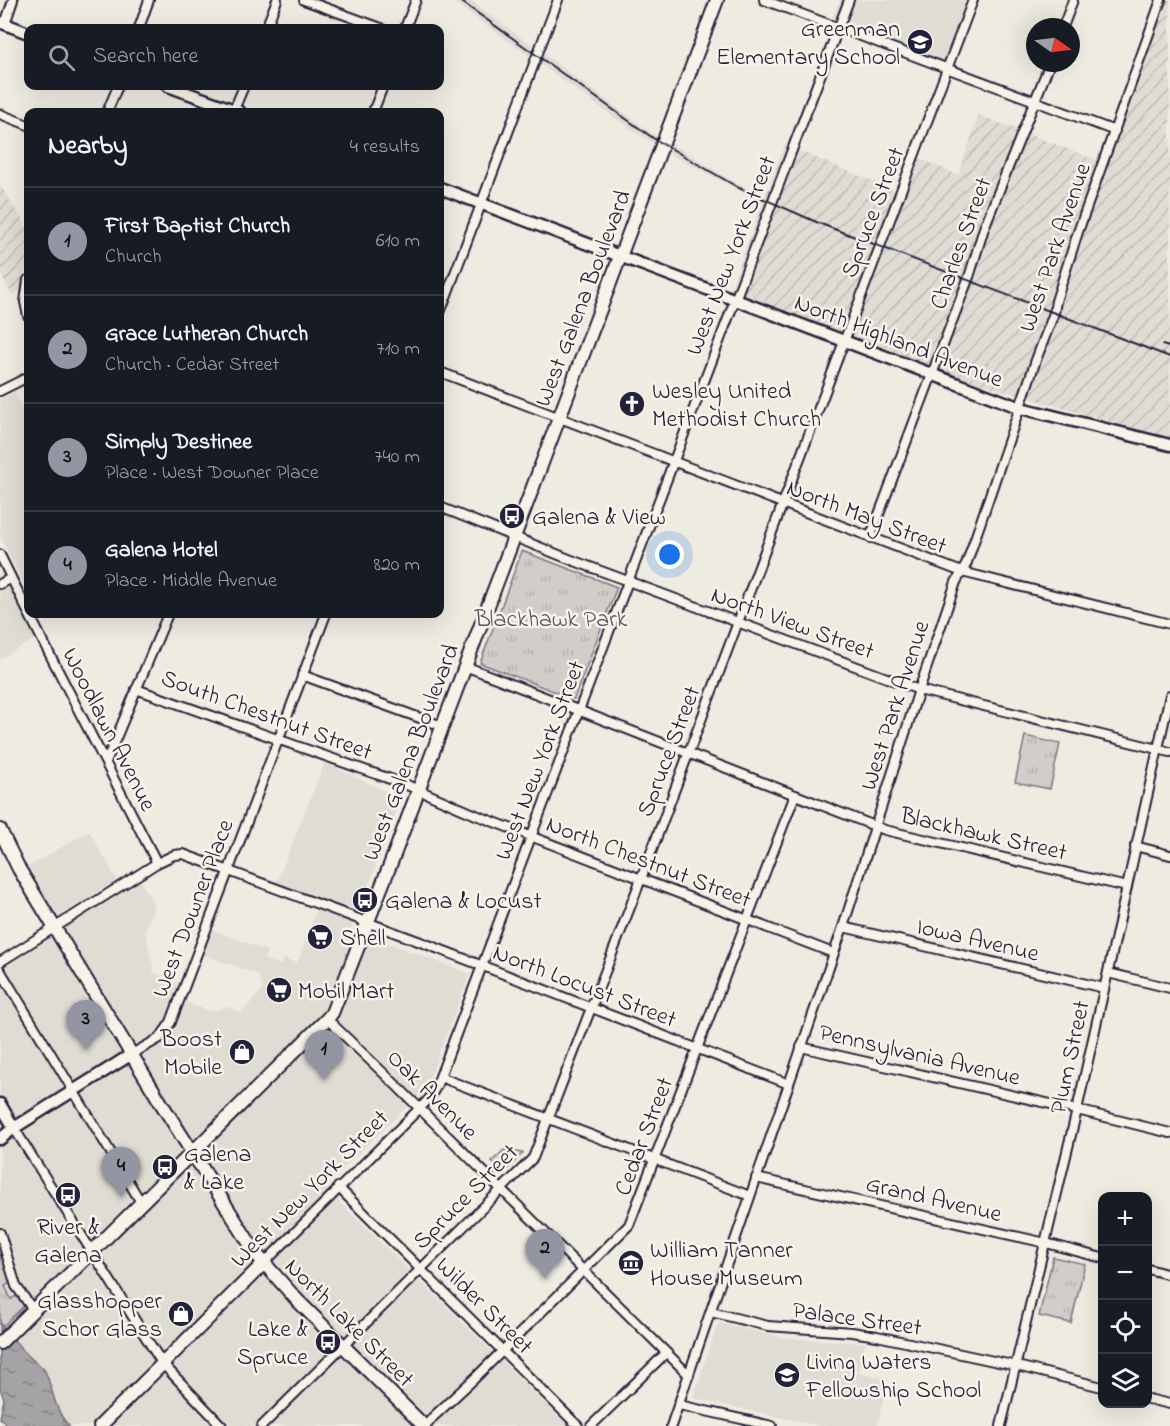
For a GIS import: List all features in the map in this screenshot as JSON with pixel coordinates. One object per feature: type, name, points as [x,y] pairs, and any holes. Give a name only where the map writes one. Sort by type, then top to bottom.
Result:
[{"type":"main road","name":"West Galena Boulevard","points":[[0,1344],[327,1020],[336,1005],[717,0]]},
{"type":"main road","name":"North Lake Street","points":[[0,830],[19,869],[192,1153],[264,1263],[343,1346],[425,1426]]},
{"type":"main road","name":"West New York Street","points":[[100,1426],[264,1263]]},
{"type":"street","points":[[14,0],[2,23],[24,31]]},
{"type":"street","points":[[140,24],[149,0]]},
{"type":"street","points":[[268,24],[277,0]]},
{"type":"street","points":[[304,0],[370,24]]},
{"type":"street","points":[[407,24],[416,0]]},
{"type":"street","points":[[444,302],[558,0]]},
{"type":"street","points":[[764,0],[1115,131]]},
{"type":"street","name":"West New York Street","points":[[264,1263],[433,1094],[533,837],[849,0]]},
{"type":"street","name":"Spruce Street","points":[[262,1426],[533,1158],[641,879],[973,0]]},
{"type":"street","points":[[1066,18],[1073,0]]},
{"type":"street","name":"West Park Avenue","points":[[671,1426],[843,927],[956,582],[962,572],[1021,408],[1054,314],[1078,232],[1161,0]]},
{"type":"street","name":"Charles Street","points":[[870,538],[970,274],[984,228],[1047,72]]},
{"type":"street","points":[[109,108],[116,90]]},
{"type":"street","points":[[178,90],[226,108]]},
{"type":"street","points":[[237,108],[243,90]]},
{"type":"street","points":[[375,108],[381,90]]},
{"type":"street","points":[[0,114],[24,123]]},
{"type":"street","name":"North Highland Avenue","points":[[444,189],[1021,408],[1170,445]]},
{"type":"street","name":"North May Street","points":[[444,374],[962,572],[1170,624]]},
{"type":"street","points":[[0,391],[24,379]]},
{"type":"street","name":"North View Street","points":[[444,509],[513,537],[919,690],[1170,752]]},
{"type":"street","name":"Woodlawn Avenue","points":[[0,555],[24,603]]},
{"type":"street","points":[[0,584],[11,578]]},
{"type":"street","name":"Woodlawn Avenue","points":[[32,618],[157,862]]},
{"type":"street","points":[[106,762],[166,618]]},
{"type":"street","name":"West Downer Place","points":[[0,1140],[14,1128],[160,1038],[166,1032],[324,618]]},
{"type":"street","name":"Blackhawk Street","points":[[465,666],[885,830],[1127,887]]},
{"type":"street","points":[[302,675],[442,726]]},
{"type":"street","name":"South Chestnut Street","points":[[136,689],[407,785],[418,791]]},
{"type":"street","name":"Plum Street","points":[[1001,1426],[1077,1110],[1170,695]]},
{"type":"street","name":"North Chestnut Street","points":[[418,791],[833,953]]},
{"type":"street","name":"Cedar Street","points":[[425,1426],[629,1225],[795,795]]},
{"type":"street","points":[[1135,846],[1170,855]]},
{"type":"street","name":"North Locust Street","points":[[0,962],[157,862],[183,854],[368,922],[789,1084]]},
{"type":"street","name":"Iowa Avenue","points":[[843,927],[1104,988]]},
{"type":"street","points":[[0,970],[142,1204]]},
{"type":"street","points":[[1108,973],[1170,988]]},
{"type":"street","name":"Oak Avenue","points":[[327,1020],[689,1376]]},
{"type":"street","name":"Pennsylvania Avenue","points":[[801,1047],[1170,1133]]},
{"type":"street","points":[[440,1077],[750,1196]]},
{"type":"street","points":[[0,1104],[162,1364],[222,1426]]},
{"type":"street","name":"Grand Avenue","points":[[756,1178],[1046,1243],[1098,1257]]},
{"type":"street","name":"Wilder Street","points":[[339,1187],[579,1426]]},
{"type":"street","points":[[0,1233],[16,1287],[34,1311]]},
{"type":"street","points":[[1152,1270],[1170,1275]]},
{"type":"street","name":"Palace Street","points":[[711,1312],[774,1326],[877,1336],[1098,1386]]},
{"type":"street","points":[[591,1426],[666,1353]]},
{"type":"street","points":[[1152,1399],[1170,1404]]},
{"type":"street","points":[[679,1406],[771,1426]]},
{"type":"shaded area","points":[[451,0],[470,0],[657,137],[686,152],[728,179],[786,206],[766,204],[668,153],[625,125]]},
{"type":"shaded area","name":"Greenman Elementary School","points":[[840,0],[968,0],[944,63],[831,22]]},
{"type":"shaded area","points":[[1167,0],[1170,0],[1170,439],[926,368],[729,293],[785,145],[896,191],[909,154],[958,175],[979,115],[1106,164]]},
{"type":"shaded area","points":[[0,185],[24,223],[24,278],[21,290],[12,295],[0,273]]},
{"type":"shaded area","points":[[15,392],[24,414],[24,584],[0,537],[0,399]]},
{"type":"shaded area","points":[[0,569],[35,639],[0,659]]},
{"type":"shaded area","points":[[325,762],[401,799],[352,929],[470,974],[425,1089],[324,1187],[568,1426],[69,1426],[62,1420],[58,1411],[50,1381],[0,1323],[0,962],[138,877],[155,907],[145,930],[154,973],[186,988],[181,1001],[210,1011],[230,1007],[241,1013],[263,989],[258,975],[199,953],[208,928],[267,951],[264,959],[281,965],[284,958],[297,964],[318,906],[274,889]]},
{"type":"shaded area","points":[[89,831],[117,880],[57,918],[28,867]]},
{"type":"shaded area","name":"Living Waters Fellowship School","points":[[718,1323],[786,1338],[865,1343],[859,1372],[888,1379],[877,1426],[820,1426],[693,1398]]},
{"type":"green space","name":"Blackhawk Park","points":[[522,551],[617,587],[574,699],[480,663]]},
{"type":"green space","points":[[1025,736],[1060,744],[1050,789],[1015,782]]},
{"type":"green space","points":[[504,1150],[523,1153],[503,1173],[492,1161]]},
{"type":"green space","points":[[0,1245],[10,1283],[5,1286],[11,1299],[17,1296],[25,1305],[3,1326],[0,1323]]},
{"type":"green space","points":[[1053,1257],[1085,1264],[1071,1323],[1039,1316]]},
{"type":"water","points":[[0,1323],[26,1354],[44,1369],[60,1413],[69,1426],[7,1426],[0,1418],[4,1399],[0,1388]]},
{"type":"railway","points":[[459,0],[653,138],[739,188],[821,224],[1170,357]]},
{"type":"railway","points":[[1162,345],[1170,347]]},
{"type":"place","name":"Greenman Elementary School","points":[[920,42]]},
{"type":"place","name":"Wesley United Methodist Church","points":[[632,404]]},
{"type":"place","name":"Galena & View","points":[[512,516]]},
{"type":"place","name":"Galena & Locust","points":[[365,900]]},
{"type":"place","name":"Shell","points":[[320,937]]},
{"type":"place","name":"Mobil Mart","points":[[279,990]]},
{"type":"place","name":"Simply Destinee","points":[[86,1050]]},
{"type":"place","name":"Boost Mobile","points":[[242,1052]]},
{"type":"place","name":"First Baptist Church","points":[[324,1080]]},
{"type":"place","name":"Galena & Lake","points":[[165,1167]]},
{"type":"place","name":"River & Galena","points":[[68,1195]]},
{"type":"place","name":"Galena Hotel","points":[[121,1197]]},
{"type":"place","name":"William Tanner House Museum","points":[[631,1263]]},
{"type":"place","name":"Grace Lutheran Church","points":[[545,1279]]},
{"type":"place","name":"Glasshopper Schor Glass","points":[[181,1314]]},
{"type":"place","name":"Lake & Spruce","points":[[328,1342]]},
{"type":"place","name":"Living Waters Fellowship School","points":[[787,1375]]}]
